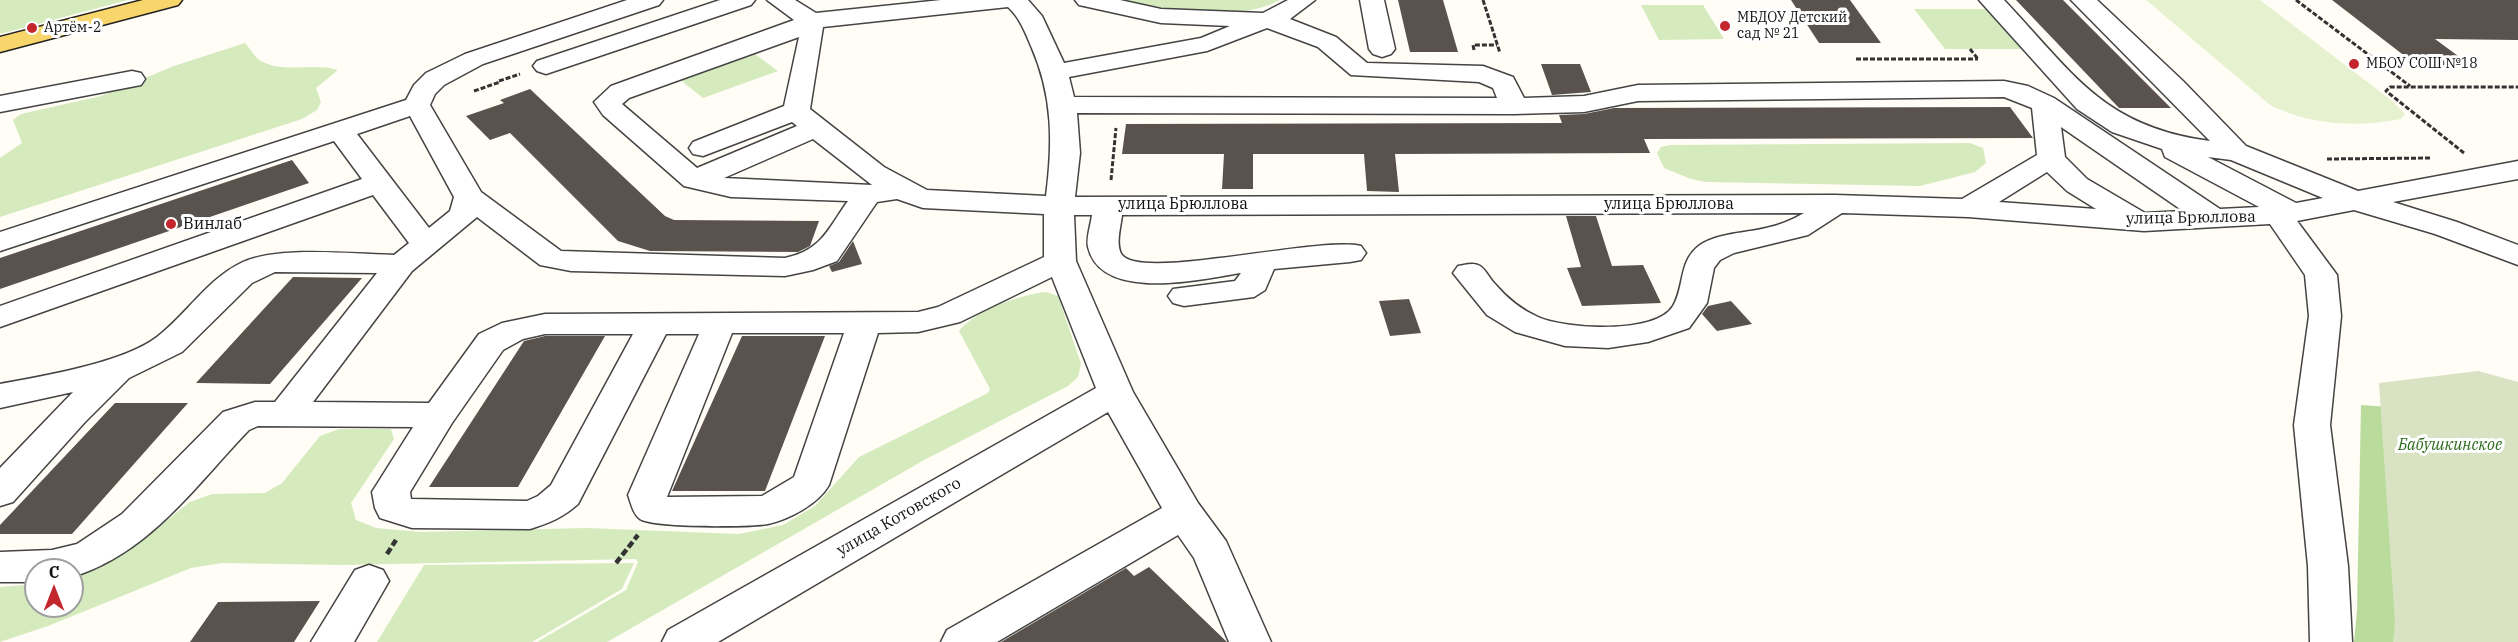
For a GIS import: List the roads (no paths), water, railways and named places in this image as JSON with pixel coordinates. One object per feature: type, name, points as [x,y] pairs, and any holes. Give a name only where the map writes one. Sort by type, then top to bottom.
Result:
[{"type":"main road","points":[[0,45],[170,0]]},
{"type":"street","points":[[0,243],[417,105],[423,91],[435,79],[474,59],[651,0]]},
{"type":"street","points":[[546,66],[743,0]]},
{"type":"street","points":[[779,0],[811,21]]},
{"type":"street","points":[[816,129],[694,180],[612,109],[607,102],[620,92],[791,31],[811,21],[1008,0]]},
{"type":"street","points":[[1015,0],[1030,16],[1055,72],[1063,105],[1066,153],[1059,206],[1060,261],[1087,320],[1115,392],[1184,513],[1212,552],[1250,642]]},
{"type":"street","points":[[1087,0],[1161,16],[1263,20],[1303,31],[1327,42],[1360,70],[1483,74],[1509,94]]},
{"type":"street","points":[[1055,72],[1207,44],[1288,11],[1303,0]]},
{"type":"street","points":[[1372,0],[1382,49]]},
{"type":"street","points":[[1991,0],[2086,103],[2115,123],[2158,143],[2285,214]]},
{"type":"street","points":[[2083,0],[2246,155],[2267,183],[2285,214]]},
{"type":"street","points":[[796,111],[811,36],[811,21]]},
{"type":"street","points":[[1360,70],[1360,106]]},
{"type":"street","points":[[0,104],[132,79]]},
{"type":"street","points":[[1063,105],[1360,106],[1509,94],[1584,104],[1638,93],[1962,89],[2019,92],[2045,104],[2216,220]]},
{"type":"street","points":[[2045,104],[2051,158],[2061,173],[2076,185],[2144,222]]},
{"type":"street","points":[[417,105],[469,197],[551,258],[571,262],[786,267],[813,261],[826,254],[869,193]]},
{"type":"street","points":[[796,111],[816,129],[905,194]]},
{"type":"street","points":[[703,148],[796,111]]},
{"type":"street","points":[[341,131],[378,183],[413,254]]},
{"type":"street","points":[[2158,143],[2246,155],[2357,201],[2446,228],[2518,256]]},
{"type":"street","points":[[1968,208],[2051,158]]},
{"type":"street","name":"улица Брюллова","points":[[694,180],[731,188],[905,194],[923,199],[1059,206],[1109,204],[1834,204],[1968,208],[2144,222],[2216,220],[2285,214],[2515,171]]},
{"type":"street","points":[[0,318],[378,183]]},
{"type":"street","points":[[286,413],[413,254],[464,215],[469,197]]},
{"type":"street","points":[[1109,204],[1103,245],[1109,261],[1123,269],[1160,275],[1299,256],[1350,253]]},
{"type":"street","points":[[1469,273],[1509,316],[1539,329],[1578,336],[1611,338],[1646,334],[1681,319],[1693,302],[1695,277],[1701,263],[1710,252],[1732,244],[1795,230],[1814,222],[1834,204]]},
{"type":"street","name":"улица Брюллова","points":[[2285,214],[2321,275],[2325,316],[2312,425],[2328,566],[2331,642]]},
{"type":"street","points":[[0,396],[48,387],[119,368],[157,354],[171,344],[236,278],[251,268],[272,263],[413,254]]},
{"type":"street","points":[[655,323],[565,494],[552,506],[530,515],[412,514],[394,508],[391,492],[439,415],[492,342],[514,330],[545,324],[655,323],[720,323],[864,324],[918,322],[948,315],[1060,261]]},
{"type":"street","points":[[1184,296],[1244,290],[1254,284],[1260,262]]},
{"type":"street","points":[[720,323],[647,495],[651,507],[657,511],[767,510],[795,496],[810,485],[864,324]]},
{"type":"street","points":[[0,492],[119,368]]},
{"type":"street","name":"улица Котовского","points":[[683,642],[1115,392]]},
{"type":"street","points":[[0,567],[69,564],[97,554],[122,538],[236,421],[255,414],[439,415]]},
{"type":"street","points":[[962,642],[1184,513]]},
{"type":"street","points":[[332,642],[369,581]]},
{"type":"place","name":"МБДОУ Детский сад № 21","points":[[1725,26]]},
{"type":"place","name":"Артём-2","points":[[32,28]]},
{"type":"place","name":"МБОУ СОШ №18","points":[[2354,64]]},
{"type":"place","name":"Винлаб","points":[[171,224]]},
{"type":"park label","name":"Бабушкинское","points":[[2450,445]]}]
